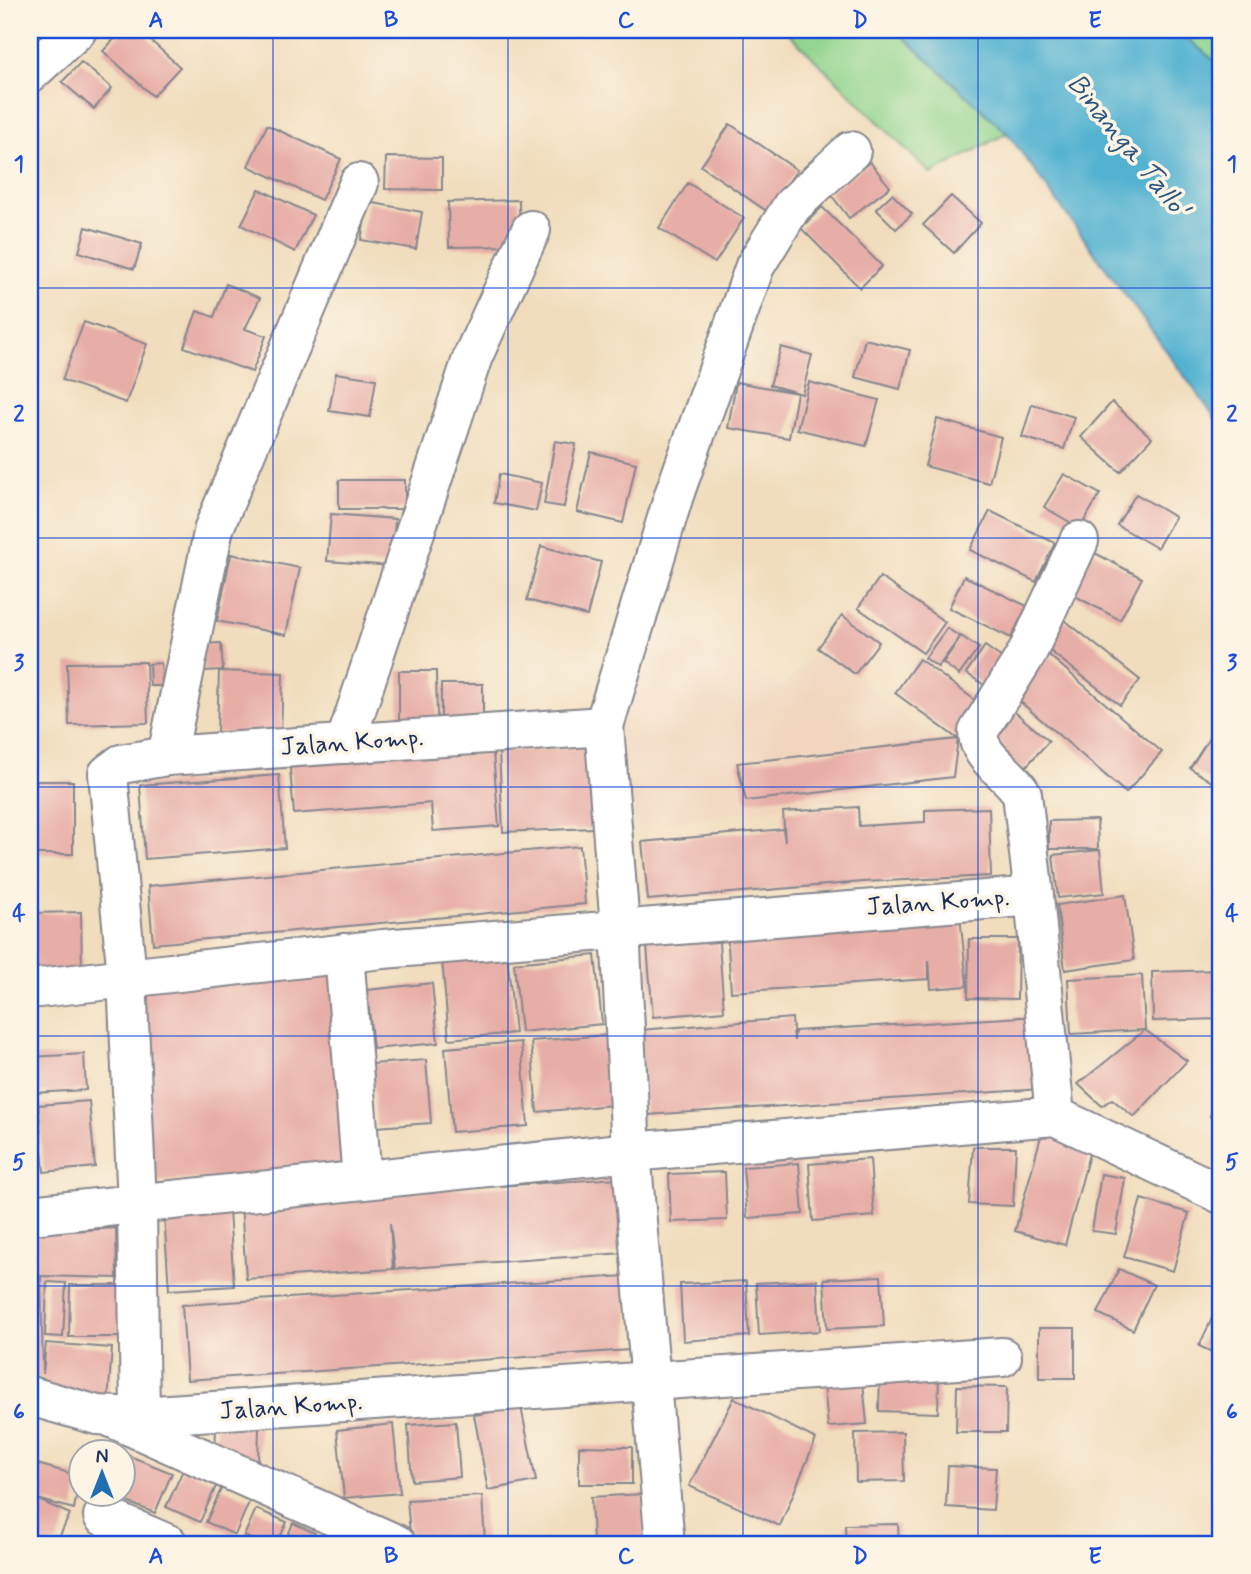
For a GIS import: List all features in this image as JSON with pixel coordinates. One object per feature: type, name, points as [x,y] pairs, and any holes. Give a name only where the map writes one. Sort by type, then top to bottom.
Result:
[{"type":"street","points":[[30,73],[77,30]]},
{"type":"street","points":[[665,1544],[631,1152],[620,927],[604,726],[674,495],[755,266],[792,206],[851,150]]},
{"type":"street","points":[[167,756],[214,528],[359,183]]},
{"type":"street","points":[[345,744],[473,356],[531,230]]},
{"type":"street","points":[[1034,896],[1022,794],[1016,783],[979,747],[978,732],[1027,653],[1079,541]]},
{"type":"street","name":"Jalan Komp.","points":[[604,726],[167,756],[121,764],[108,774],[127,977],[137,1205],[126,1417],[1002,1357]]},
{"type":"street","name":"Jalan Komp.","points":[[127,977],[620,927],[1034,896],[1055,1116]]},
{"type":"street","points":[[344,953],[362,1180]]},
{"type":"street","points":[[30,989],[127,977]]},
{"type":"street","points":[[30,1215],[631,1152],[1055,1116],[1221,1194]]},
{"type":"street","points":[[30,1396],[126,1417],[396,1544]]},
{"type":"street","points":[[103,1516],[168,1544]]},
{"type":"shaded area","points":[[656,620],[782,687],[829,643],[879,697],[992,779],[637,827],[615,709]]},
{"type":"green space","points":[[785,30],[896,30],[1007,133],[931,174]]},
{"type":"green space","points":[[1176,30],[1221,30],[1221,67]]},
{"type":"water","name":"Binanga Tallo'","points":[[896,30],[1177,30],[1221,66],[1221,426],[1007,133]]},
{"type":"building","points":[[123,30],[139,30],[180,67],[153,96],[103,51]]},
{"type":"building","points":[[81,62],[112,88],[94,109],[62,82]]},
{"type":"building","points":[[730,124],[797,170],[768,212],[701,166]]},
{"type":"building","points":[[267,125],[341,159],[321,200],[248,166]]},
{"type":"building","points":[[386,157],[442,158],[442,190],[385,189]]},
{"type":"building","points":[[870,162],[890,187],[849,218],[829,192]]},
{"type":"building","points":[[688,183],[744,218],[715,263],[659,228]]},
{"type":"building","points":[[259,189],[313,215],[295,252],[241,225]]},
{"type":"building","points":[[892,194],[912,214],[896,229],[876,209]]},
{"type":"building","points":[[951,196],[981,223],[954,253],[923,225]]},
{"type":"building","points":[[519,200],[520,246],[449,247],[448,202]]},
{"type":"building","points":[[368,202],[422,212],[416,249],[361,240]]},
{"type":"building","points":[[822,207],[882,266],[860,288],[801,228]]},
{"type":"building","points":[[86,227],[142,244],[134,269],[79,252]]},
{"type":"building","points":[[226,284],[260,298],[245,329],[266,336],[252,372],[184,347],[197,311],[214,317]]},
{"type":"building","points":[[84,322],[147,344],[126,403],[62,380]]},
{"type":"building","points":[[865,339],[910,350],[900,389],[855,377]]},
{"type":"building","points":[[781,347],[812,355],[802,394],[770,385]]},
{"type":"building","points":[[336,373],[376,379],[370,417],[329,411]]},
{"type":"building","points":[[736,382],[797,393],[789,438],[728,428]]},
{"type":"building","points":[[809,382],[879,400],[866,446],[797,429]]},
{"type":"building","points":[[1112,402],[1152,438],[1120,472],[1081,437]]},
{"type":"building","points":[[1032,404],[1074,417],[1064,449],[1022,437]]},
{"type":"building","points":[[937,419],[1001,437],[989,483],[925,466]]},
{"type":"building","points":[[555,441],[576,444],[564,507],[544,504]]},
{"type":"building","points":[[591,452],[636,463],[623,523],[577,512]]},
{"type":"building","points":[[499,474],[542,483],[536,511],[494,503]]},
{"type":"building","points":[[1064,474],[1100,494],[1080,528],[1044,507]]},
{"type":"building","points":[[339,480],[405,480],[405,509],[339,509]]},
{"type":"building","points":[[1136,494],[1175,517],[1157,548],[1117,525]]},
{"type":"building","points":[[990,511],[1055,543],[1036,582],[970,550]]},
{"type":"building","points":[[331,514],[395,519],[392,566],[327,561]]},
{"type":"building","points":[[1080,545],[1142,578],[1120,620],[1058,587]]},
{"type":"building","points":[[541,546],[601,562],[587,616],[527,600]]},
{"type":"building","points":[[231,554],[300,568],[286,635],[217,621]]},
{"type":"building","points":[[964,576],[1027,606],[1011,638],[949,608]]},
{"type":"building","points":[[880,577],[945,622],[923,653],[858,608]]},
{"type":"building","points":[[842,615],[879,642],[855,674],[818,648]]},
{"type":"building","points":[[1062,618],[1140,680],[1120,705],[1041,644]]},
{"type":"building","points":[[947,628],[960,637],[938,667],[925,658]]},
{"type":"building","points":[[961,636],[979,648],[959,675],[943,663]]},
{"type":"building","points":[[221,643],[223,670],[204,671],[202,644]]},
{"type":"building","points":[[985,646],[1012,665],[995,692],[966,673]]},
{"type":"building","points":[[1044,651],[1162,752],[1126,793],[1009,692]]},
{"type":"building","points":[[919,659],[983,706],[958,739],[895,693]]},
{"type":"building","points":[[146,662],[148,723],[69,725],[67,663]]},
{"type":"building","points":[[161,663],[162,686],[150,686],[149,664]]},
{"type":"building","points":[[219,671],[283,673],[281,735],[217,733]]},
{"type":"building","points":[[399,671],[436,671],[437,722],[399,723]]},
{"type":"building","points":[[441,684],[483,684],[483,725],[441,725]]},
{"type":"building","points":[[1009,707],[1049,741],[1022,771],[983,737]]},
{"type":"building","points":[[1214,731],[1221,736],[1221,788],[1190,768]]},
{"type":"building","points":[[958,739],[953,777],[746,801],[737,763]]},
{"type":"building","points":[[492,741],[499,826],[433,831],[431,803],[294,814],[289,758]]},
{"type":"building","points":[[589,747],[593,828],[503,832],[499,751]]},
{"type":"building","points":[[279,775],[285,848],[145,859],[140,785]]},
{"type":"building","points":[[30,781],[73,781],[73,854],[30,854]]},
{"type":"building","points":[[858,807],[859,826],[925,822],[925,810],[989,808],[991,876],[863,882],[648,900],[642,842],[783,829],[785,842],[783,812]]},
{"type":"building","points":[[1097,820],[1098,849],[1049,849],[1049,821]]},
{"type":"building","points":[[580,846],[585,904],[153,944],[148,886]]},
{"type":"building","points":[[1100,850],[1104,893],[1058,898],[1053,855]]},
{"type":"building","points":[[1125,895],[1134,960],[1065,970],[1057,905]]},
{"type":"building","points":[[959,904],[967,986],[931,989],[929,960],[929,979],[731,992],[727,931]]},
{"type":"building","points":[[81,912],[82,974],[30,976],[30,913]]},
{"type":"building","points":[[718,929],[724,1011],[653,1017],[646,935]]},
{"type":"building","points":[[969,939],[1018,939],[1017,999],[968,998]]},
{"type":"building","points":[[507,953],[515,1033],[449,1039],[442,960]]},
{"type":"building","points":[[595,955],[602,1024],[521,1032],[514,963]]},
{"type":"building","points":[[1221,970],[1221,1019],[1153,1021],[1152,972]]},
{"type":"building","points":[[340,973],[353,1169],[150,1182],[137,986]]},
{"type":"building","points":[[1142,975],[1145,1030],[1071,1034],[1068,979]]},
{"type":"building","points":[[432,983],[438,1043],[373,1049],[367,990]]},
{"type":"building","points":[[1037,1016],[1041,1089],[646,1115],[640,1030],[792,1018],[794,1041],[795,1031]]},
{"type":"building","points":[[1145,1030],[1187,1061],[1134,1117],[1112,1099],[1102,1106],[1078,1084]]},
{"type":"building","points":[[607,1035],[613,1105],[537,1112],[531,1041]]},
{"type":"building","points":[[521,1042],[528,1126],[452,1132],[445,1048]]},
{"type":"building","points":[[84,1054],[86,1090],[33,1093],[30,1057]]},
{"type":"building","points":[[426,1060],[431,1123],[376,1127],[372,1064]]},
{"type":"building","points":[[1221,1092],[1221,1122],[1210,1116]]},
{"type":"building","points":[[89,1101],[95,1167],[44,1172],[38,1105]]},
{"type":"building","points":[[1043,1129],[1093,1139],[1065,1245],[1015,1231]]},
{"type":"building","points":[[973,1147],[1016,1147],[1013,1206],[969,1204]]},
{"type":"building","points":[[870,1159],[874,1216],[813,1221],[809,1164]]},
{"type":"building","points":[[799,1163],[803,1214],[747,1218],[743,1167]]},
{"type":"building","points":[[725,1172],[727,1220],[671,1222],[669,1174]]},
{"type":"building","points":[[1101,1174],[1125,1178],[1116,1234],[1092,1231]]},
{"type":"building","points":[[619,1178],[624,1253],[395,1269],[390,1223],[393,1269],[246,1279],[241,1203]]},
{"type":"building","points":[[1141,1199],[1189,1213],[1173,1271],[1124,1257]]},
{"type":"building","points":[[229,1211],[234,1286],[169,1290],[164,1215]]},
{"type":"building","points":[[116,1228],[117,1278],[41,1276],[43,1374],[46,1343],[112,1348],[108,1402],[41,1398],[43,1378],[30,1378],[30,1234]]},
{"type":"building","points":[[1119,1269],[1154,1285],[1133,1330],[1098,1313]]},
{"type":"building","points":[[625,1276],[630,1350],[187,1380],[182,1305]]},
{"type":"building","points":[[881,1276],[884,1326],[827,1329],[824,1279]]},
{"type":"building","points":[[817,1280],[820,1331],[759,1335],[756,1283]]},
{"type":"building","points":[[746,1281],[749,1336],[683,1341],[680,1284]]},
{"type":"building","points":[[47,1282],[66,1283],[63,1337],[45,1336]]},
{"type":"building","points":[[70,1285],[120,1285],[120,1337],[69,1337]]},
{"type":"building","points":[[1221,1300],[1221,1356],[1199,1346]]},
{"type":"building","points":[[1039,1328],[1075,1328],[1075,1378],[1039,1378]]},
{"type":"building","points":[[880,1373],[939,1376],[938,1413],[879,1411]]},
{"type":"building","points":[[863,1381],[867,1424],[828,1427],[824,1384]]},
{"type":"building","points":[[957,1386],[1007,1387],[1006,1432],[956,1432]]},
{"type":"building","points":[[734,1398],[816,1439],[780,1526],[689,1486]]},
{"type":"building","points":[[521,1407],[536,1481],[488,1490],[474,1415]]},
{"type":"building","points":[[456,1422],[460,1477],[412,1481],[408,1425]]},
{"type":"building","points":[[393,1424],[400,1493],[344,1498],[337,1430]]},
{"type":"building","points":[[216,1426],[259,1427],[258,1463],[215,1461]]},
{"type":"building","points":[[903,1432],[904,1481],[856,1482],[855,1433]]},
{"type":"building","points":[[579,1446],[632,1447],[632,1484],[579,1484]]},
{"type":"building","points":[[136,1459],[172,1473],[155,1513],[136,1505]]},
{"type":"building","points":[[37,1464],[66,1472],[66,1507],[30,1497]]},
{"type":"building","points":[[948,1466],[996,1468],[993,1510],[946,1507]]},
{"type":"building","points":[[184,1468],[217,1484],[200,1522],[166,1507]]},
{"type":"building","points":[[222,1487],[250,1500],[235,1535],[206,1522]]},
{"type":"building","points":[[643,1494],[645,1539],[593,1542],[591,1497]]},
{"type":"building","points":[[482,1496],[485,1542],[411,1544],[407,1500]]},
{"type":"building","points":[[34,1498],[70,1514],[56,1544],[30,1544],[30,1508]]},
{"type":"building","points":[[256,1509],[287,1522],[277,1544],[261,1544],[244,1536]]},
{"type":"building","points":[[293,1523],[315,1533],[309,1544],[284,1544]]},
{"type":"building","points":[[898,1524],[899,1544],[846,1544],[845,1525]]},
{"type":"building","points":[[326,1533],[351,1544],[320,1544]]}]
